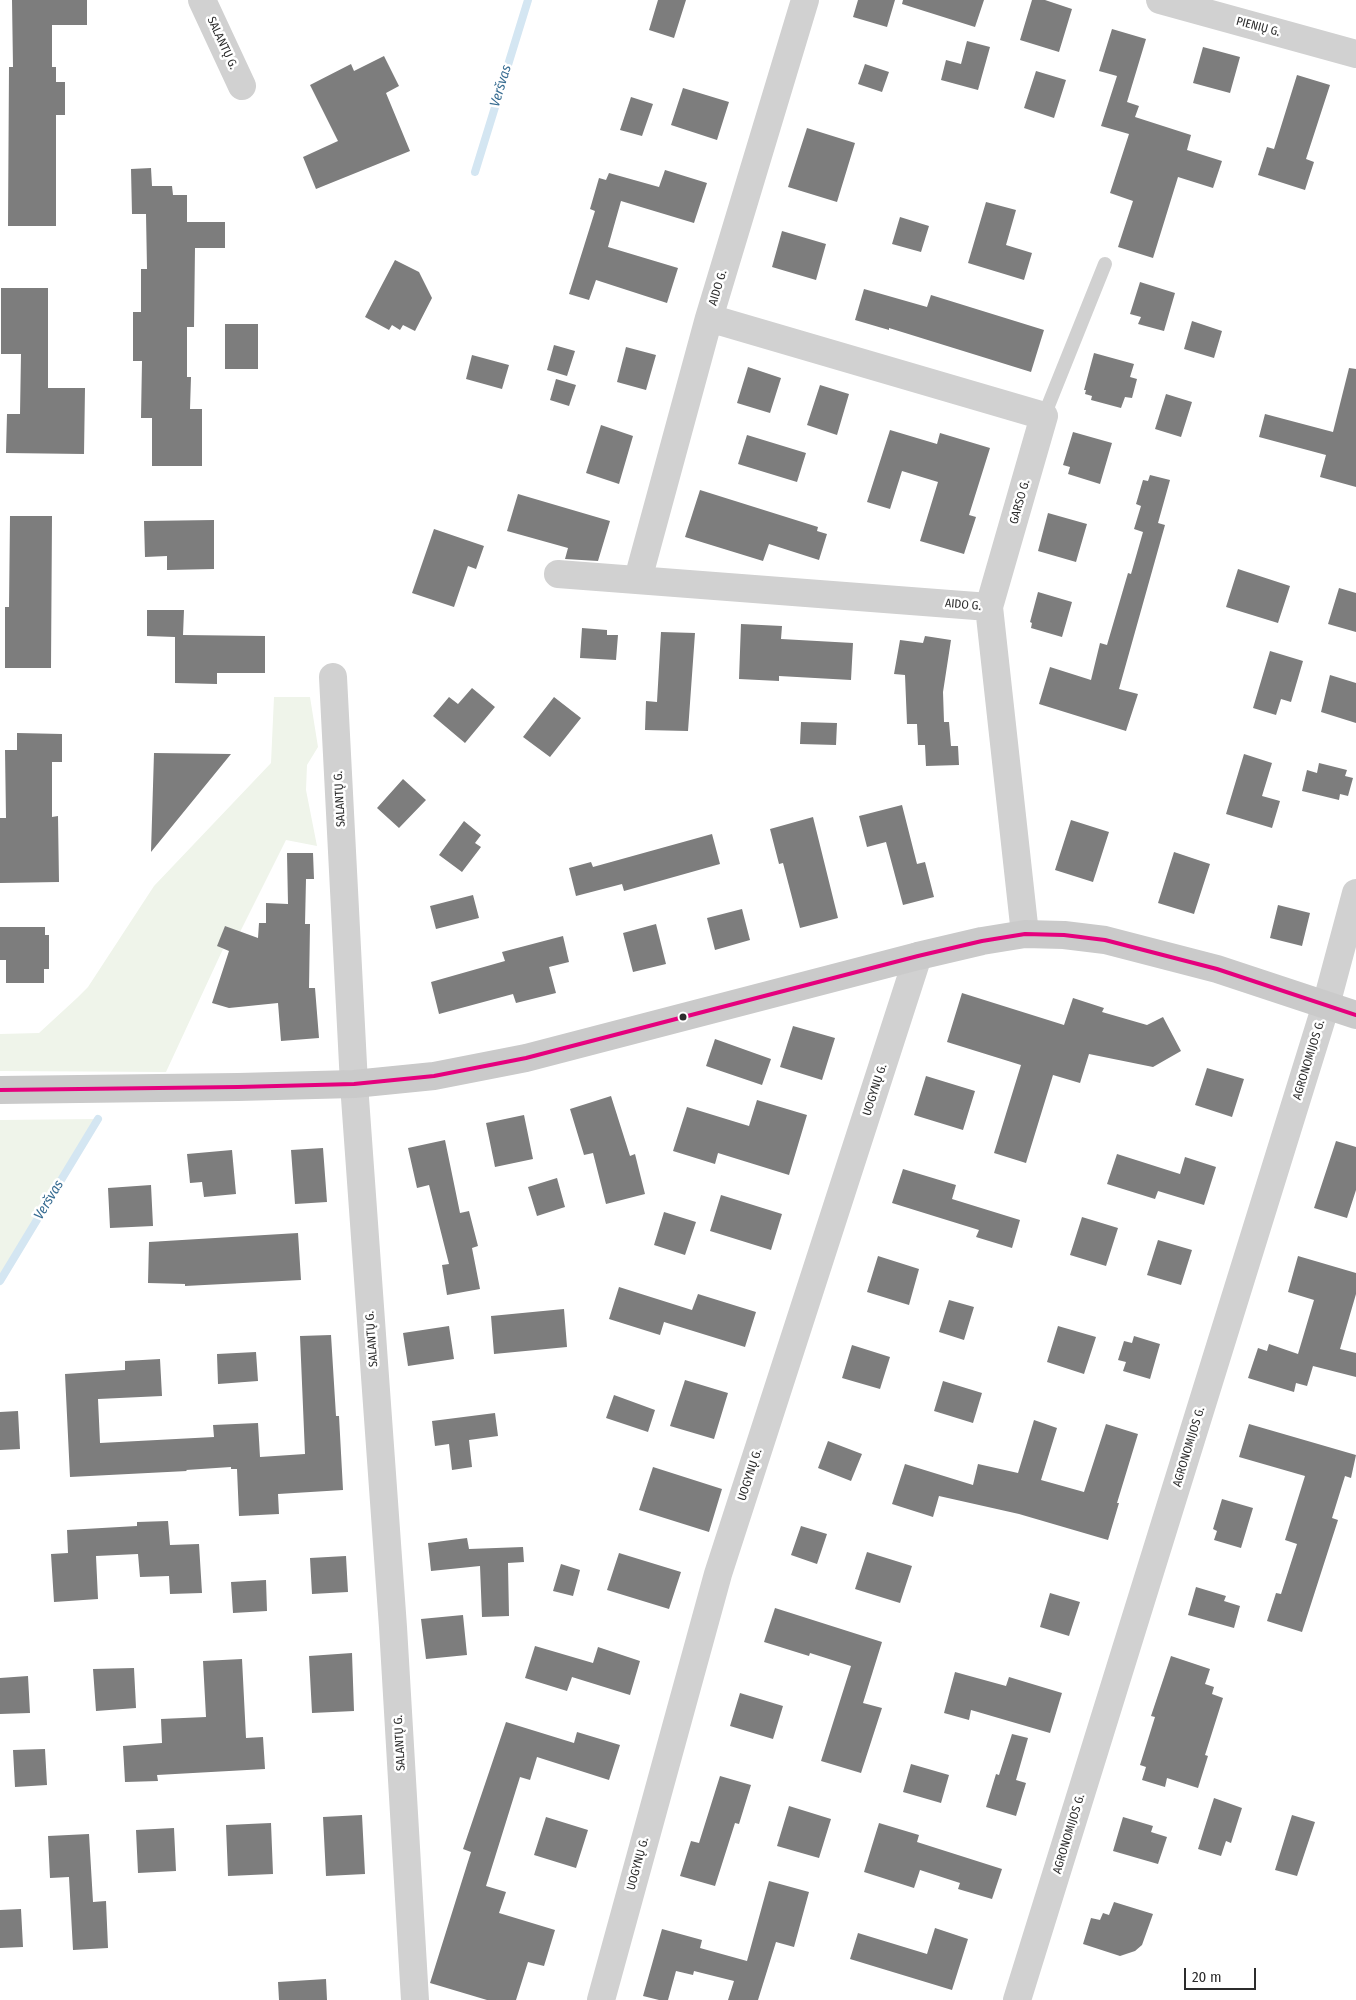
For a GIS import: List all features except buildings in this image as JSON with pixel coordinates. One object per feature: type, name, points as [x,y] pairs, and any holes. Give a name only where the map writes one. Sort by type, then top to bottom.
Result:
[{"type":"main road","points":[[0,1090],[354,1084],[434,1076],[526,1058],[918,956],[982,941],[1025,934],[1064,935],[1105,940],[1217,969],[1356,1015]]},
{"type":"street","name":"SALANTŲ G.","points":[[202,0],[242,86]]},
{"type":"street","name":"AIDO G.","points":[[638,579],[709,318],[805,0]]},
{"type":"street","name":"PIENIŲ G.","points":[[1160,0],[1356,54]]},
{"type":"street","points":[[709,318],[1044,416]]},
{"type":"street","name":"GARSO G.","points":[[1025,934],[989,607],[1044,416]]},
{"type":"street","name":"AIDO G.","points":[[558,574],[989,607]]},
{"type":"street","name":"SALANTŲ G.","points":[[334,677],[354,1084],[393,1626],[415,2000]]},
{"type":"street","name":"AGRONOMIJOS G.","points":[[1017,2000],[1326,1005],[1356,893]]},
{"type":"street","name":"UOGYNŲ G.","points":[[601,2000],[718,1574],[918,956]]},
{"type":"lane","points":[[1044,416],[1105,264]]},
{"type":"shaded area","points":[[274,697],[310,697],[318,747],[307,765],[306,790],[317,846],[286,840],[240,932],[225,926],[218,946],[223,949],[166,1072],[0,1071],[0,1034],[39,1033],[88,987],[154,886],[271,763]]},
{"type":"shaded area","points":[[98,1119],[0,1281],[0,1120]]},
{"type":"waterway","name":"Veršvas","points":[[475,172],[528,0]]},
{"type":"waterway","name":"Veršvas","points":[[0,1281],[98,1119]]},
{"type":"transit line","points":[[0,1090],[354,1084],[434,1076],[526,1058],[918,956],[982,941],[1025,934],[1064,935],[1105,940],[1217,969],[1356,1015]]}]
